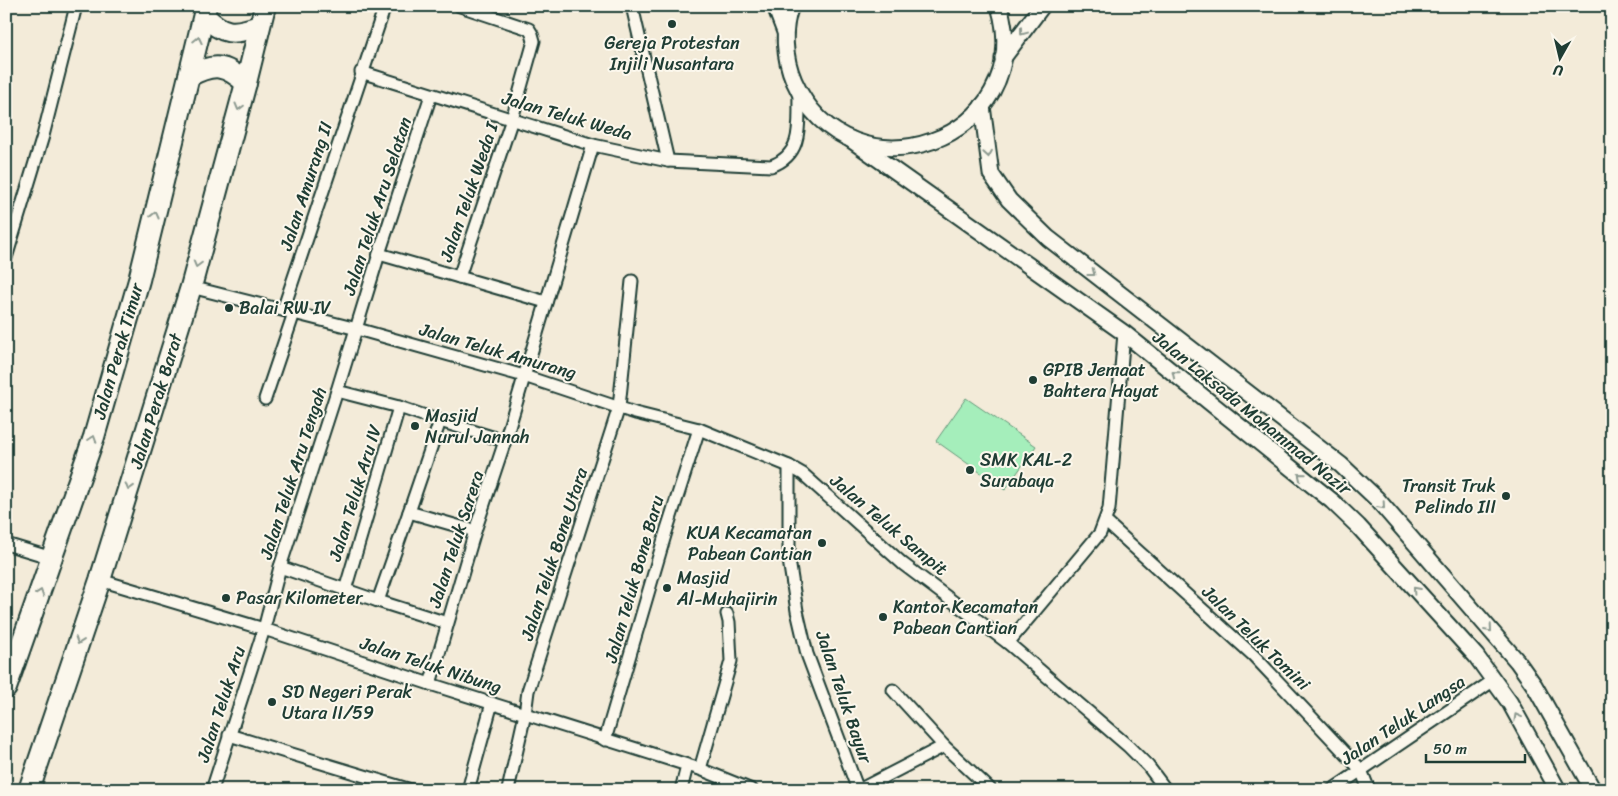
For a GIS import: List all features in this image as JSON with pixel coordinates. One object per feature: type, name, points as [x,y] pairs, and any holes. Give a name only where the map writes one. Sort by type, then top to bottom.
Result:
[{"type":"highway","name":"Jalan Perak Barat","points":[[29,790],[100,580],[191,287],[246,83],[264,6]]},
{"type":"highway","points":[[205,11],[219,29],[228,32],[238,32],[259,26]]},
{"type":"highway","name":"Jalan Perak Timur","points":[[6,688],[94,437],[139,280],[205,11]]},
{"type":"highway","points":[[189,76],[206,67],[224,68],[233,72],[246,83]]},
{"type":"street","points":[[6,258],[42,136],[76,6]]},
{"type":"street","name":"Jalan Amurang II","points":[[283,310],[361,72],[385,6]]},
{"type":"street","name":"Jalan Teluk Weda I","points":[[459,277],[512,119],[534,44],[532,34],[528,29],[460,6]]},
{"type":"street","points":[[632,6],[668,161]]},
{"type":"street","points":[[775,6],[786,34]]},
{"type":"street","points":[[791,6],[786,34],[786,54],[799,92],[811,109],[826,124],[850,139],[870,145],[891,148],[912,147],[932,142],[951,133],[968,121],[982,106],[992,91],[999,75],[1003,58],[1005,38],[1003,18],[999,6]]},
{"type":"street","points":[[1003,58],[1042,6]]},
{"type":"street","name":"Jalan Teluk Weda","points":[[361,72],[593,145],[668,161],[771,166],[780,163],[788,157],[797,140],[799,92]]},
{"type":"street","name":"Jalan Teluk Aru Selatan","points":[[356,328],[432,94]]},
{"type":"street","name":"Jalan Laksada Mohammad Nazir","points":[[982,106],[991,174],[1009,200],[1048,238],[1341,465],[1377,499],[1517,661],[1534,685],[1593,790]]},
{"type":"street","name":"Jalan Laksada Mohammad Nazir","points":[[850,139],[1124,332],[1332,501],[1358,526],[1463,641],[1494,680],[1510,703],[1558,790]]},
{"type":"street","name":"Jalan Teluk Sarera","points":[[430,684],[475,531],[506,441],[593,145]]},
{"type":"street","points":[[379,254],[546,302]]},
{"type":"street","name":"Jalan Teluk Bone Utara","points":[[508,790],[526,714],[528,691],[620,407],[632,280]]},
{"type":"street","name":"Jalan Teluk Amurang","points":[[191,287],[356,328],[524,376],[635,413],[699,429],[789,466]]},
{"type":"street","points":[[264,399],[294,313]]},
{"type":"street","name":"Jalan Teluk Aru Tengah","points":[[264,629],[280,567],[356,328]]},
{"type":"street","points":[[1008,643],[1100,533],[1106,522],[1109,509],[1124,332]]},
{"type":"street","points":[[337,391],[399,407],[506,441]]},
{"type":"street","name":"Jalan Teluk Aru IV","points":[[344,590],[399,407]]},
{"type":"street","points":[[378,600],[440,421]]},
{"type":"street","name":"Jalan Teluk Bone Baru","points":[[606,740],[666,532],[699,429]]},
{"type":"street","name":"Jalan Teluk Sampit","points":[[789,466],[803,474],[903,564],[1008,643],[1128,746],[1148,766],[1166,790]]},
{"type":"street","name":"Jalan Teluk Bayur","points":[[789,466],[789,560],[797,611],[807,654],[859,790]]},
{"type":"street","points":[[409,512],[475,531]]},
{"type":"street","name":"Jalan Teluk Tomini","points":[[1106,522],[1254,656],[1361,770],[1369,790]]},
{"type":"street","points":[[6,544],[52,558]]},
{"type":"street","points":[[280,567],[447,623]]},
{"type":"street","name":"Jalan Teluk Nibung","points":[[100,580],[264,629],[430,684],[700,769],[750,789]]},
{"type":"street","points":[[700,769],[731,661],[730,622],[727,614]]},
{"type":"street","name":"Jalan Teluk Aru","points":[[212,790],[264,629]]},
{"type":"street","name":"Jalan Teluk Langsa","points":[[1332,790],[1494,680]]},
{"type":"street","points":[[893,690],[944,746],[991,790]]},
{"type":"street","points":[[468,790],[492,703]]},
{"type":"street","points":[[229,735],[411,790]]},
{"type":"street","points":[[859,790],[944,746]]},
{"type":"street","points":[[681,790],[686,766]]},
{"type":"green space","points":[[966,398],[1036,446],[1005,490],[936,441]]},
{"type":"place","name":"Gereja Protestan Injili Nusantara","points":[[672,24]]},
{"type":"place","name":"Balai RW IV","points":[[229,308]]},
{"type":"place","name":"GPIB Jemaat Bahtera Hayat","points":[[1033,380]]},
{"type":"place","name":"Masjid Nurul Jannah","points":[[415,426]]},
{"type":"place","name":"SMK KAL-2 Surabaya","points":[[970,470]]},
{"type":"place","name":"Transit Truk Pelindo III","points":[[1506,496]]},
{"type":"place","name":"KUA Kecamatan Pabean Cantian","points":[[822,543]]},
{"type":"place","name":"Masjid Al-Muhajirin","points":[[667,588]]},
{"type":"place","name":"Pasar Kilometer","points":[[226,598]]},
{"type":"place","name":"Kantor Kecamatan Pabean Cantian","points":[[883,617]]},
{"type":"place","name":"SD Negeri Perak Utara II/59","points":[[272,702]]}]
